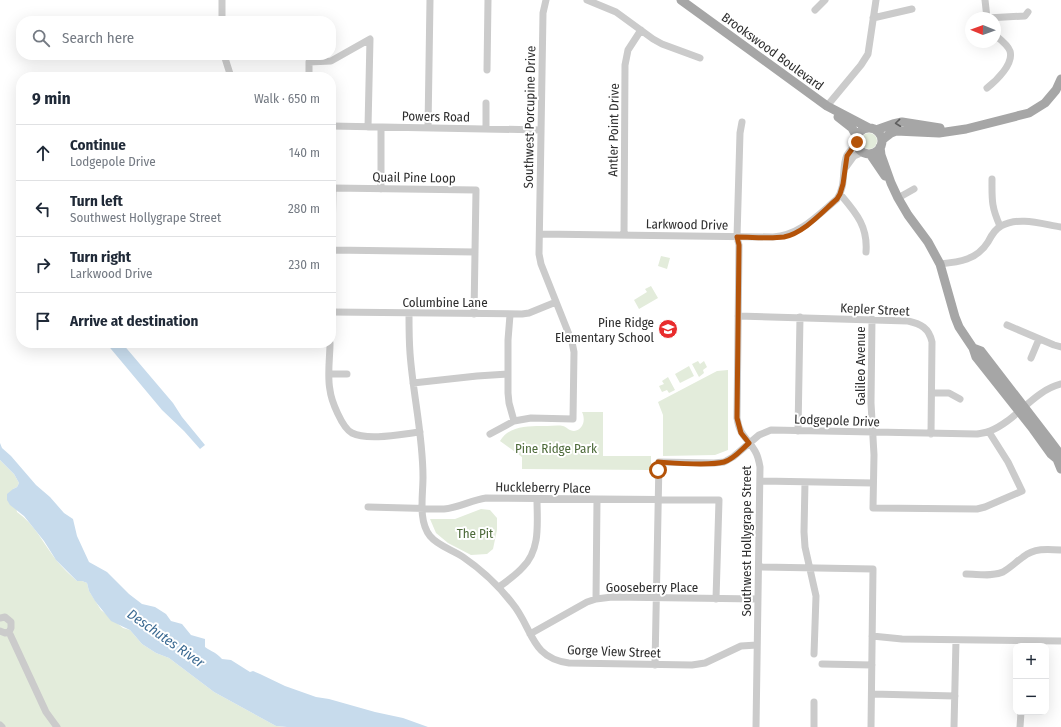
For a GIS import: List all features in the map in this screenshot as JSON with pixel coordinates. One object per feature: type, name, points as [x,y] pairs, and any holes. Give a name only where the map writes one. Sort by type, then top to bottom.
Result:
[{"type":"main road","name":"Brookswood Boulevard","points":[[681,0],[829,107],[872,129]]},
{"type":"main road","points":[[866,153],[877,151],[890,133],[939,133],[966,129],[1028,113],[1045,103],[1056,90],[1061,80]]},
{"type":"main road","name":"Brookswood Boulevard","points":[[829,107],[837,116],[852,128],[857,139]]},
{"type":"main road","points":[[891,183],[866,153],[859,149],[857,139],[862,131],[902,122],[949,131]]},
{"type":"main road","points":[[872,129],[880,133],[882,155],[891,183],[898,198],[908,215],[928,242],[940,264],[955,318],[959,327],[973,348],[976,357],[1022,409],[1050,454],[1057,458],[1061,469]]},
{"type":"street","points":[[222,0],[222,16]]},
{"type":"street","points":[[428,128],[430,0]]},
{"type":"street","points":[[487,70],[488,0]]},
{"type":"street","name":"Southwest Porcupine Drive","points":[[514,421],[531,418],[573,419],[574,352],[572,342],[541,264],[539,254],[543,13],[546,0]]},
{"type":"street","points":[[587,0],[616,12],[662,44],[700,58]]},
{"type":"street","points":[[815,10],[825,0]]},
{"type":"street","points":[[829,107],[857,71],[870,48],[876,0]]},
{"type":"street","points":[[985,0],[986,12]]},
{"type":"street","points":[[873,18],[912,8]]},
{"type":"street","points":[[1001,18],[1025,16],[1028,12]]},
{"type":"street","name":"Antler Point Drive","points":[[624,235],[626,65],[628,50],[641,30]]},
{"type":"street","points":[[336,58],[370,39],[368,127]]},
{"type":"street","points":[[987,88],[1001,77],[1011,57],[1008,47],[1001,41]]},
{"type":"street","points":[[226,60],[229,72]]},
{"type":"street","points":[[308,72],[309,62],[333,60]]},
{"type":"street","points":[[486,104],[486,129]]},
{"type":"street","name":"Southwest Hollygrape Street","points":[[742,122],[740,133],[737,237],[739,245],[737,418],[741,433],[755,450],[760,467],[756,727]]},
{"type":"street","name":"Powers Road","points":[[336,126],[541,130]]},
{"type":"street","points":[[381,189],[382,127]]},
{"type":"street","points":[[857,139],[847,156],[840,194],[861,222],[865,232],[866,252]]},
{"type":"street","points":[[845,168],[854,156],[866,153]]},
{"type":"street","points":[[992,179],[992,204],[1000,226]]},
{"type":"street","name":"Quail Pine Loop","points":[[336,188],[476,190],[474,314]]},
{"type":"street","points":[[898,198],[914,189]]},
{"type":"street","name":"Larkwood Drive","points":[[540,234],[737,237],[784,236],[793,234],[805,227],[837,199],[840,194]]},
{"type":"street","points":[[940,264],[962,262],[969,259],[984,247],[1000,226],[1008,223],[1028,221],[1061,227]]},
{"type":"street","points":[[336,250],[475,252]]},
{"type":"street","name":"Columbine Lane","points":[[336,312],[510,315],[529,313],[556,302]]},
{"type":"street","name":"Gorge View Street","points":[[409,314],[410,354],[423,458],[424,525],[431,537],[480,569],[500,587],[517,610],[534,642],[543,653],[548,657],[561,662],[692,665],[705,663],[741,646],[757,645]]},
{"type":"street","points":[[490,434],[514,421],[508,403],[510,315]]},
{"type":"street","name":"Kepler Street","points":[[738,316],[908,320],[919,324],[930,334],[932,342],[931,434]]},
{"type":"street","points":[[798,431],[800,317]]},
{"type":"street","name":"Galileo Avenue","points":[[872,320],[871,403],[874,455],[873,508],[976,509],[985,507],[1022,491],[1008,462],[989,432]]},
{"type":"street","points":[[1007,325],[1061,347]]},
{"type":"street","points":[[1031,358],[1039,339]]},
{"type":"street","points":[[330,348],[331,394],[346,428],[351,432],[364,436],[384,436],[420,432]]},
{"type":"street","points":[[330,374],[348,374]]},
{"type":"street","points":[[414,383],[508,374]]},
{"type":"street","name":"Lodgepole Drive","points":[[658,500],[658,462],[714,464],[724,462],[733,457],[759,435],[771,430],[964,435],[989,432],[998,427],[1046,390],[1061,384]]},
{"type":"street","points":[[932,393],[949,393],[960,399]]},
{"type":"street","points":[[760,481],[873,483]]},
{"type":"street","points":[[805,482],[804,532],[816,596],[814,654]]},
{"type":"street","name":"Huckleberry Place","points":[[368,507],[423,509],[452,508],[471,501],[486,498],[719,500],[716,599]]},
{"type":"street","points":[[500,587],[524,567],[534,550],[536,539],[537,499]]},
{"type":"street","points":[[596,599],[597,500]]},
{"type":"street","points":[[655,665],[658,500]]},
{"type":"street","points":[[966,574],[998,574],[1034,551],[1044,549],[1061,550]]},
{"type":"street","points":[[759,567],[873,569],[872,727]]},
{"type":"street","name":"Gooseberry Place","points":[[530,634],[587,602],[596,599],[612,597],[758,599]]},
{"type":"street","points":[[0,618],[8,618],[11,628],[9,632],[46,712],[57,727]]},
{"type":"street","points":[[0,630],[5,633],[9,632]]},
{"type":"street","points":[[872,636],[902,639],[1021,643],[1061,641]]},
{"type":"street","points":[[954,727],[956,640]]},
{"type":"street","points":[[822,664],[872,665]]},
{"type":"street","points":[[872,694],[955,696]]},
{"type":"street","points":[[814,702],[814,727]]},
{"type":"street","points":[[1020,715],[1020,727]]},
{"type":"green space","points":[[869,133],[875,135],[877,141],[875,147],[869,149],[863,147],[861,141],[863,135]]},
{"type":"green space","points":[[661,256],[670,258],[667,269],[658,266]]},
{"type":"green space","points":[[651,286],[658,298],[639,309],[634,300],[647,292],[645,289]]},
{"type":"green space","points":[[698,361],[700,364],[704,361],[707,367],[703,370],[704,373],[699,377],[692,364]]},
{"type":"green space","points":[[689,366],[694,376],[680,383],[675,374]]},
{"type":"green space","points":[[728,370],[728,450],[715,455],[663,456],[663,415],[658,402],[717,371]]},
{"type":"green space","points":[[668,377],[675,390],[669,393],[667,390],[662,392],[659,386],[664,384],[662,381]]},
{"type":"green space","name":"Pine Ridge Park","points":[[582,412],[603,412],[603,456],[651,456],[651,470],[522,469],[522,457],[500,441],[509,432],[520,428],[561,426],[572,431],[580,429],[584,421]]},
{"type":"green space","points":[[0,460],[14,474],[19,483],[17,487],[13,489],[17,512],[29,522],[57,561],[77,581],[87,583],[89,591],[101,610],[123,628],[130,630],[142,644],[156,653],[169,658],[214,692],[276,726],[287,727],[0,727]]},
{"type":"green space","name":"The Pit","points":[[481,509],[490,510],[497,518],[497,530],[493,549],[487,554],[471,555],[448,543],[436,533],[430,519],[455,519]]},
{"type":"water","points":[[110,348],[126,348],[173,403],[182,417],[205,445],[200,449],[162,410]]},
{"type":"water","name":"Deschutes River","points":[[0,443],[2,448],[11,456],[36,485],[50,497],[64,513],[73,519],[77,536],[89,562],[107,572],[129,594],[142,604],[155,607],[166,614],[171,621],[182,624],[191,635],[205,639],[205,647],[216,653],[222,659],[231,660],[250,672],[253,671],[285,686],[316,697],[403,718],[428,727],[276,726],[214,692],[169,658],[156,653],[142,644],[130,630],[111,621],[95,601],[89,591],[87,583],[77,581],[56,560],[44,541],[24,516],[10,505],[7,500],[7,494],[17,487],[19,483],[14,474],[0,460]]},
{"type":"place","name":"Pine Ridge Elementary School","points":[[668,329]]},
{"type":"route","points":[[658,470],[658,462],[714,464],[724,462],[733,457],[749,443],[741,433],[737,418],[739,245],[737,237],[784,236],[793,234],[805,227],[837,199],[843,184],[847,156],[857,142]]}]
